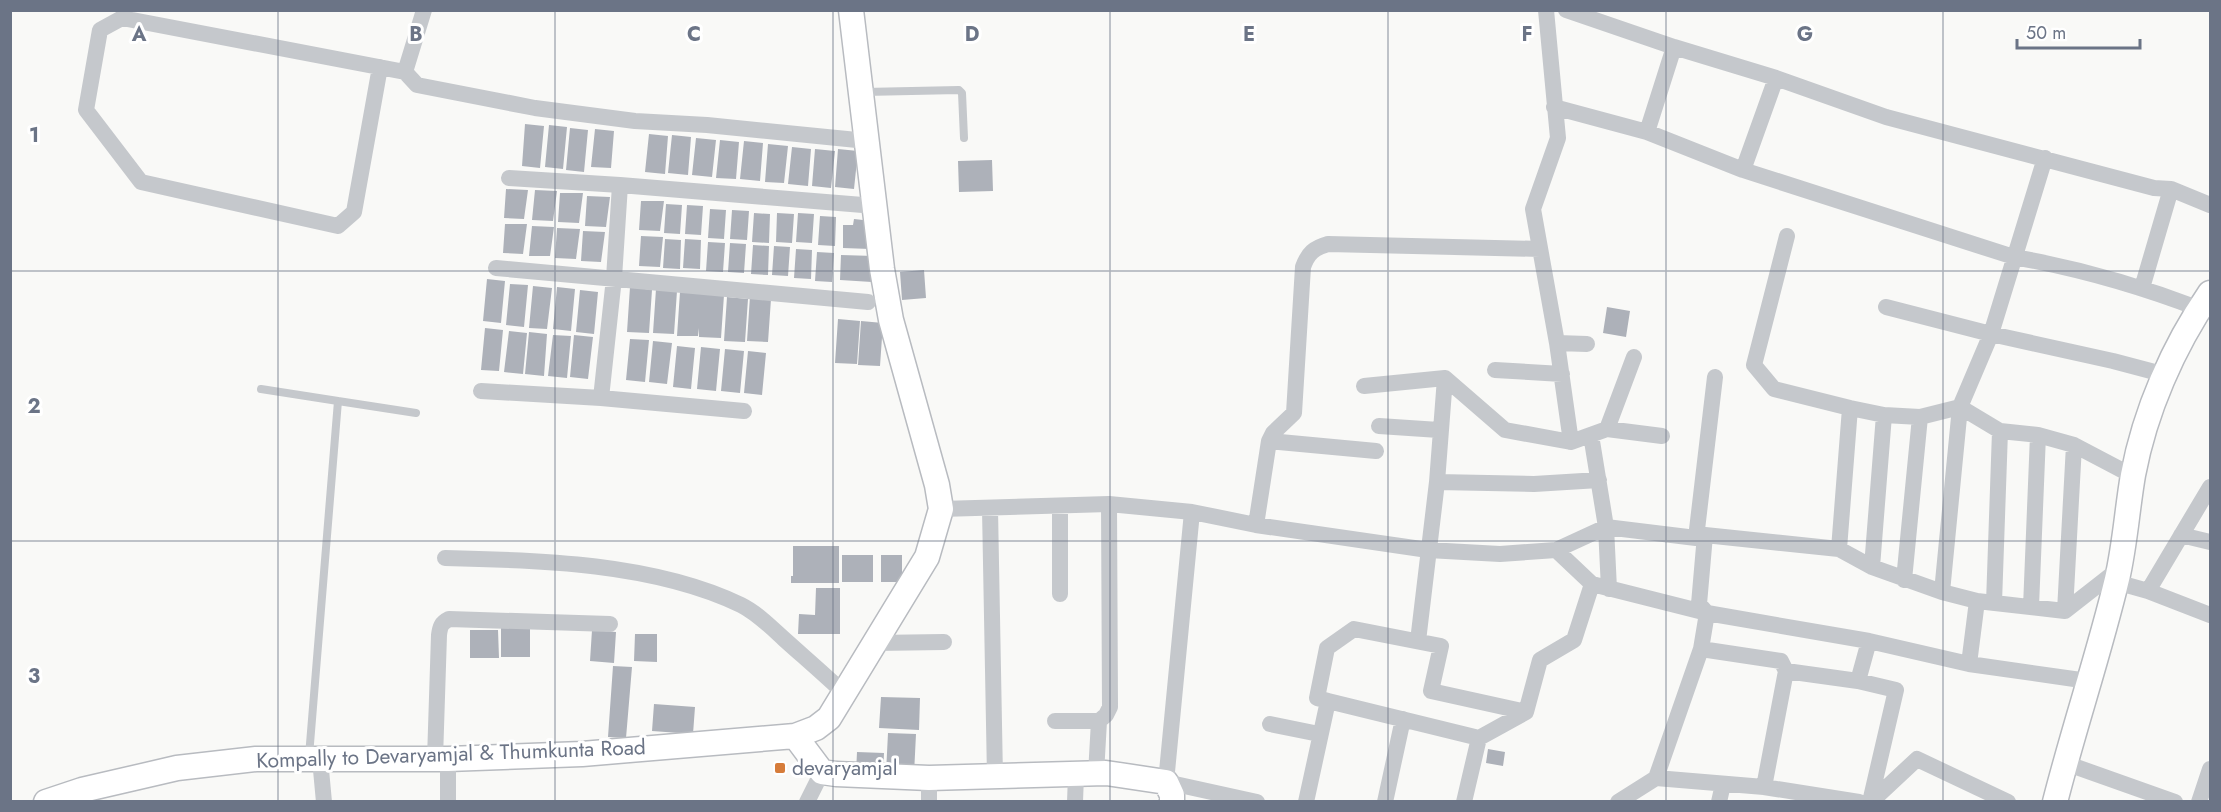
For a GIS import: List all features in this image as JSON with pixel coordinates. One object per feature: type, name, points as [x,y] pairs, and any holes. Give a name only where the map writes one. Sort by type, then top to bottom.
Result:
[{"type":"main road","name":"Kompally to Devaryamjal & Thumkunta Road","points":[[46,801],[82,790],[177,768],[256,759],[442,759],[582,754],[795,736],[816,728],[829,718],[927,557],[941,509],[937,484],[891,321],[882,269],[851,10]]},
{"type":"main road","points":[[2055,801],[2118,575],[2133,476],[2145,422],[2166,375],[2205,301]]},
{"type":"main road","points":[[795,736],[822,772],[929,790],[995,777],[1086,774],[1152,778],[1169,792]]},
{"type":"street","points":[[405,72],[424,10]]},
{"type":"street","points":[[1546,10],[1558,138],[1533,209],[1557,343],[1571,442]]},
{"type":"street","points":[[1566,10],[1674,47],[1776,78],[1886,117],[2154,188],[2171,189],[2211,206]]},
{"type":"street","points":[[380,67],[354,212],[338,226],[141,182],[86,110],[100,30],[124,14],[405,72],[417,85],[535,108],[635,121],[707,125],[867,141]]},
{"type":"street","points":[[1647,132],[1674,47]]},
{"type":"street","points":[[1743,170],[1776,78]]},
{"type":"street","points":[[1554,107],[1647,132],[1743,170],[2014,257],[2205,301]]},
{"type":"street","points":[[1942,592],[1960,407],[1991,334],[2045,158]]},
{"type":"street","points":[[509,178],[620,184],[875,206]]},
{"type":"street","points":[[601,399],[614,278],[620,184]]},
{"type":"street","points":[[2142,288],[2171,189]]},
{"type":"street","points":[[1787,236],[1754,365],[1774,388],[1884,415],[1920,417],[1960,407],[2000,431],[2038,435],[2074,445],[2133,476]]},
{"type":"street","points":[[1256,525],[1269,441],[1273,433],[1294,413],[1303,267],[1307,255],[1316,248],[1328,244],[1540,249]]},
{"type":"street","points":[[496,268],[868,302]]},
{"type":"street","points":[[1886,307],[2166,375]]},
{"type":"street","points":[[1557,343],[1587,344]]},
{"type":"street","points":[[1609,588],[1606,527],[1599,480],[1599,432],[1634,357]]},
{"type":"street","points":[[1495,370],[1562,374]]},
{"type":"street","points":[[1656,778],[1701,649],[1707,613],[1700,604],[1701,537],[1715,377]]},
{"type":"street","points":[[1364,386],[1445,378],[1505,430],[1571,442],[1599,432],[1662,436]]},
{"type":"street","points":[[1418,641],[1437,482],[1439,430],[1445,378]]},
{"type":"street","points":[[481,391],[744,411]]},
{"type":"street","points":[[1839,549],[1850,408]]},
{"type":"street","points":[[1872,567],[1884,415]]},
{"type":"street","points":[[1904,580],[1920,417]]},
{"type":"street","points":[[1379,426],[1439,430]]},
{"type":"street","points":[[1994,603],[2000,431]]},
{"type":"street","points":[[2031,607],[2038,435]]},
{"type":"street","points":[[1269,441],[1376,451]]},
{"type":"street","points":[[2065,611],[2074,445]]},
{"type":"street","points":[[1437,482],[1534,484],[1599,480]]},
{"type":"street","points":[[2148,591],[2211,487]]},
{"type":"street","points":[[941,509],[1109,504],[1192,512],[1256,525],[1428,550],[1500,554],[1556,550],[1606,527],[1839,549],[1872,567],[1942,592],[1977,601],[2065,611],[2118,575],[2148,591],[2211,615]]},
{"type":"street","points":[[1055,721],[1099,720],[1106,715],[1110,707],[1109,504]]},
{"type":"street","points":[[1060,506],[1060,594]]},
{"type":"street","points":[[990,509],[995,777]]},
{"type":"street","points":[[1192,512],[1169,792],[1257,801]]},
{"type":"street","points":[[2181,535],[2211,542]]},
{"type":"street","points":[[1556,550],[1592,584],[1707,613],[1869,641],[1969,664],[2088,681]]},
{"type":"street","points":[[445,558],[552,562],[651,575],[709,592],[742,605],[762,619],[845,694]]},
{"type":"street","points":[[1526,712],[1431,691],[1441,646],[1353,629],[1327,648],[1317,698],[1479,738],[1526,712],[1540,660],[1574,640],[1592,584]]},
{"type":"street","points":[[1969,664],[1977,601]]},
{"type":"street","points":[[448,801],[442,759],[439,635],[443,622],[449,619],[610,624]]},
{"type":"street","points":[[1858,681],[1869,641]]},
{"type":"street","points":[[875,643],[944,642]]},
{"type":"street","points":[[1701,649],[1781,661],[1786,671],[1764,787]]},
{"type":"street","points":[[1786,671],[1858,681],[1896,690],[1871,801]]},
{"type":"street","points":[[1306,801],[1328,700]]},
{"type":"street","points":[[1385,801],[1403,719]]},
{"type":"street","points":[[1075,801],[1086,774],[1099,720]]},
{"type":"street","points":[[1269,724],[1319,734]]},
{"type":"street","points":[[1464,801],[1479,738]]},
{"type":"street","points":[[315,759],[324,801]]},
{"type":"street","points":[[1871,801],[1917,759],[2008,801]]},
{"type":"street","points":[[2065,763],[2175,801]]},
{"type":"street","points":[[2199,801],[2211,769]]},
{"type":"street","points":[[807,801],[822,772]]},
{"type":"street","points":[[1618,801],[1656,778],[1764,787],[1859,801]]},
{"type":"street","points":[[1719,801],[1723,784]]},
{"type":"lane","points":[[860,92],[959,90],[962,93],[964,138]]},
{"type":"lane","points":[[261,390],[416,413]]},
{"type":"lane","points":[[315,759],[338,401]]},
{"type":"building","points":[[525,124],[544,126],[540,168],[522,166]]},
{"type":"building","points":[[549,125],[567,127],[563,169],[545,167]]},
{"type":"building","points":[[570,128],[588,130],[584,172],[566,170]]},
{"type":"building","points":[[595,129],[614,131],[611,168],[591,167]]},
{"type":"building","points":[[649,134],[668,136],[665,174],[645,172]]},
{"type":"building","points":[[672,135],[691,137],[688,175],[668,173]]},
{"type":"building","points":[[696,138],[716,140],[712,177],[692,175]]},
{"type":"building","points":[[720,140],[739,142],[736,179],[716,178]]},
{"type":"building","points":[[744,141],[763,143],[760,181],[740,179]]},
{"type":"building","points":[[768,144],[788,146],[784,183],[765,182]]},
{"type":"building","points":[[792,147],[811,149],[808,186],[788,184]]},
{"type":"building","points":[[815,149],[835,151],[831,188],[812,186]]},
{"type":"building","points":[[838,149],[858,151],[854,189],[835,187]]},
{"type":"building","points":[[992,160],[993,191],[959,192],[958,161]]},
{"type":"building","points":[[506,189],[528,190],[524,219],[504,218]]},
{"type":"building","points":[[535,190],[557,191],[553,221],[532,220]]},
{"type":"building","points":[[560,193],[583,193],[579,223],[558,222]]},
{"type":"building","points":[[587,196],[610,197],[606,227],[585,226]]},
{"type":"building","points":[[641,201],[664,201],[660,231],[639,230]]},
{"type":"building","points":[[666,204],[682,205],[680,234],[664,233]]},
{"type":"building","points":[[687,205],[703,206],[701,235],[685,234]]},
{"type":"building","points":[[710,209],[726,210],[724,239],[708,238]]},
{"type":"building","points":[[732,210],[749,211],[747,240],[730,239]]},
{"type":"building","points":[[754,213],[770,214],[769,243],[752,242]]},
{"type":"building","points":[[777,213],[794,214],[792,243],[776,242]]},
{"type":"building","points":[[798,213],[814,214],[812,243],[796,242]]},
{"type":"building","points":[[820,216],[836,217],[835,246],[818,245]]},
{"type":"building","points":[[854,219],[872,221],[870,249],[843,248],[843,225],[853,225]]},
{"type":"building","points":[[505,224],[527,224],[523,254],[503,253]]},
{"type":"building","points":[[532,226],[554,227],[550,256],[529,256]]},
{"type":"building","points":[[557,228],[580,229],[576,259],[555,258]]},
{"type":"building","points":[[583,231],[605,232],[601,262],[581,261]]},
{"type":"building","points":[[641,236],[663,237],[660,267],[639,266]]},
{"type":"building","points":[[665,239],[681,240],[680,269],[663,268]]},
{"type":"building","points":[[685,239],[701,240],[700,269],[683,268]]},
{"type":"building","points":[[708,242],[725,243],[723,272],[706,271]]},
{"type":"building","points":[[730,243],[746,244],[744,273],[728,272]]},
{"type":"building","points":[[753,245],[769,246],[768,275],[751,274]]},
{"type":"building","points":[[774,246],[790,247],[788,276],[772,275]]},
{"type":"building","points":[[796,249],[812,250],[811,279],[794,278]]},
{"type":"building","points":[[817,252],[834,253],[832,282],[815,281]]},
{"type":"building","points":[[841,255],[874,256],[872,282],[840,280]]},
{"type":"building","points":[[924,270],[926,298],[902,300],[900,272]]},
{"type":"building","points":[[487,279],[505,281],[501,323],[483,321]]},
{"type":"building","points":[[510,284],[528,285],[524,327],[506,325]]},
{"type":"building","points":[[533,286],[552,288],[547,329],[529,328]]},
{"type":"building","points":[[557,287],[575,289],[571,331],[553,329]]},
{"type":"building","points":[[630,287],[652,290],[649,333],[627,332]]},
{"type":"building","points":[[656,289],[677,291],[674,334],[653,333]]},
{"type":"building","points":[[580,290],[598,292],[594,334],[576,332]]},
{"type":"building","points":[[680,292],[724,295],[721,338],[699,337],[699,328],[698,336],[677,336]]},
{"type":"building","points":[[750,296],[771,299],[768,342],[747,341]]},
{"type":"building","points":[[727,297],[748,299],[745,342],[724,341]]},
{"type":"building","points":[[1607,307],[1630,311],[1626,337],[1603,333]]},
{"type":"building","points":[[838,319],[860,321],[857,364],[835,363]]},
{"type":"building","points":[[861,321],[883,323],[880,366],[858,365]]},
{"type":"building","points":[[485,328],[503,330],[499,371],[481,370]]},
{"type":"building","points":[[509,331],[527,333],[523,374],[504,372]]},
{"type":"building","points":[[529,332],[547,334],[544,376],[525,374]]},
{"type":"building","points":[[553,335],[571,336],[567,378],[548,376]]},
{"type":"building","points":[[574,335],[593,337],[588,379],[570,377]]},
{"type":"building","points":[[630,339],[649,340],[645,382],[626,380]]},
{"type":"building","points":[[653,341],[672,343],[667,384],[649,382]]},
{"type":"building","points":[[677,346],[695,348],[691,389],[673,387]]},
{"type":"building","points":[[701,347],[720,349],[716,391],[697,389]]},
{"type":"building","points":[[725,349],[744,351],[740,393],[721,391]]},
{"type":"building","points":[[748,351],[766,353],[762,395],[744,393]]},
{"type":"building","points":[[793,546],[839,546],[839,583],[791,583]]},
{"type":"building","points":[[842,555],[873,555],[873,582],[842,582]]},
{"type":"building","points":[[881,555],[902,555],[902,582],[881,582]]},
{"type":"building","points":[[816,588],[840,588],[840,634],[798,634],[799,614],[815,615]]},
{"type":"building","points":[[501,628],[530,628],[530,657],[501,657]]},
{"type":"building","points":[[470,630],[498,630],[499,658],[470,658]]},
{"type":"building","points":[[592,630],[616,632],[614,663],[590,661]]},
{"type":"building","points":[[635,634],[657,634],[657,662],[634,661]]},
{"type":"building","points":[[613,666],[632,667],[626,738],[608,737]]},
{"type":"building","points":[[881,697],[920,698],[919,730],[879,728]]},
{"type":"building","points":[[654,704],[695,707],[693,734],[652,731]]},
{"type":"building","points":[[888,733],[916,734],[914,774],[886,773]]},
{"type":"building","points":[[1488,749],[1505,752],[1503,766],[1486,763]]},
{"type":"building","points":[[857,752],[884,753],[883,774],[856,773]]},
{"type":"place","name":"devaryamjal","points":[[780,768]]}]
